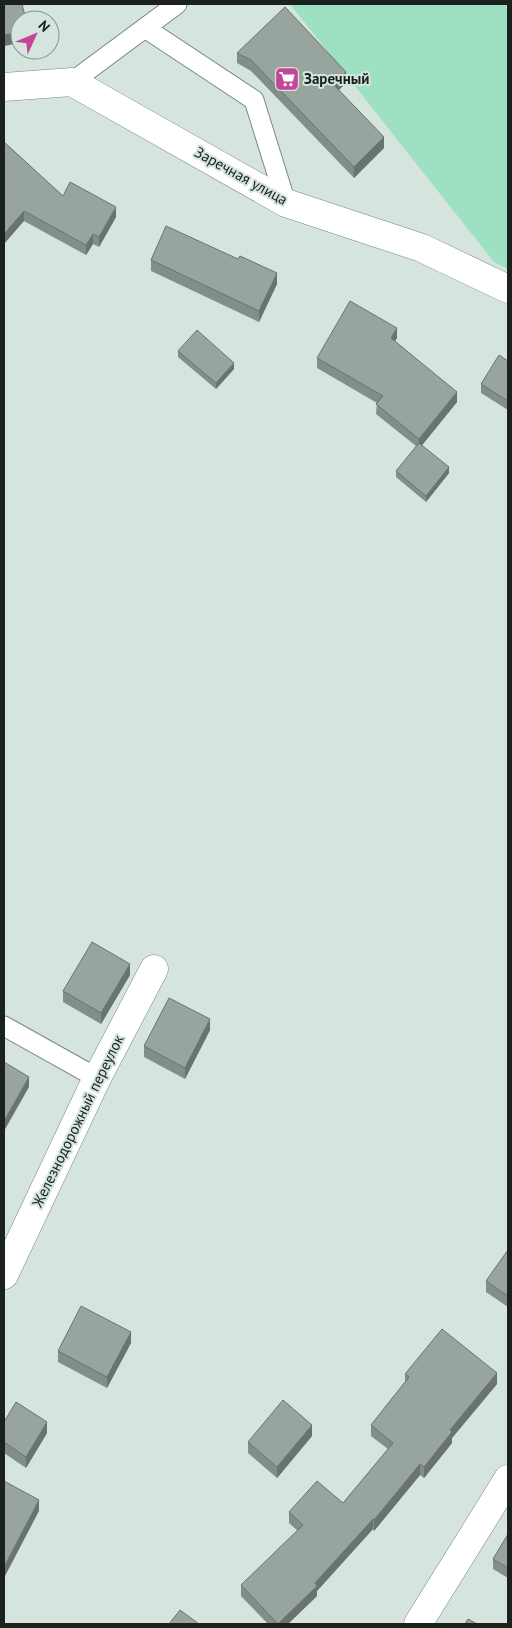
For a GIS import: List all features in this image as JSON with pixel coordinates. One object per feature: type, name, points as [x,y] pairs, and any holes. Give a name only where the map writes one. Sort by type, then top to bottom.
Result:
[{"type":"street","points":[[4,87],[72,82]]},
{"type":"street","name":"Заречная улица","points":[[72,82],[286,203],[422,248],[508,289]]},
{"type":"street","name":"Железнодорожный переулок","points":[[4,1275],[97,1078],[154,969]]},
{"type":"street","points":[[418,1624],[424,1618],[508,1479]]},
{"type":"lane","points":[[72,82],[177,4]]},
{"type":"lane","points":[[146,28],[254,100],[286,203]]},
{"type":"lane","points":[[4,1026],[97,1078]]},
{"type":"green space","points":[[290,4],[508,4],[508,269],[494,262]]},
{"type":"building","points":[[4,4],[22,4],[24,10],[10,10],[10,34],[4,35]]},
{"type":"building","points":[[285,7],[346,72],[333,84],[384,137],[354,167],[251,60],[237,53]]},
{"type":"building","points":[[4,142],[63,196],[70,182],[116,207],[99,237],[93,234],[86,245],[24,211],[4,234]]},
{"type":"building","points":[[166,226],[238,259],[240,256],[277,273],[259,311],[151,260]]},
{"type":"building","points":[[350,301],[397,328],[391,338],[457,392],[419,439],[376,404],[383,396],[317,358]]},
{"type":"building","points":[[197,330],[234,363],[216,383],[178,351]]},
{"type":"building","points":[[499,355],[508,361],[508,401],[481,384]]},
{"type":"building","points":[[419,443],[449,467],[426,496],[396,471]]},
{"type":"building","points":[[92,942],[130,964],[101,1013],[63,991]]},
{"type":"building","points":[[169,998],[210,1019],[185,1068],[144,1046]]},
{"type":"building","points":[[4,1062],[29,1077],[4,1121]]},
{"type":"building","points":[[508,1250],[508,1296],[486,1281]]},
{"type":"building","points":[[81,1306],[131,1332],[107,1377],[58,1351]]},
{"type":"building","points":[[442,1329],[497,1373],[450,1430],[452,1432],[424,1467],[420,1464],[374,1520],[315,1583],[317,1586],[278,1624],[241,1585],[303,1525],[289,1512],[317,1481],[343,1503],[393,1443],[371,1425],[409,1377],[405,1374]]},
{"type":"building","points":[[283,1400],[312,1425],[277,1467],[248,1442]]},
{"type":"building","points":[[16,1402],[47,1422],[26,1457],[4,1442],[4,1422]]},
{"type":"building","points":[[4,1481],[39,1500],[4,1567]]},
{"type":"building","points":[[508,1534],[508,1568],[493,1559]]},
{"type":"building","points":[[180,1610],[199,1624],[169,1624]]},
{"type":"building","points":[[468,1619],[477,1624],[465,1624]]},
{"type":"place","name":"Заречный","points":[[287,79]]}]
